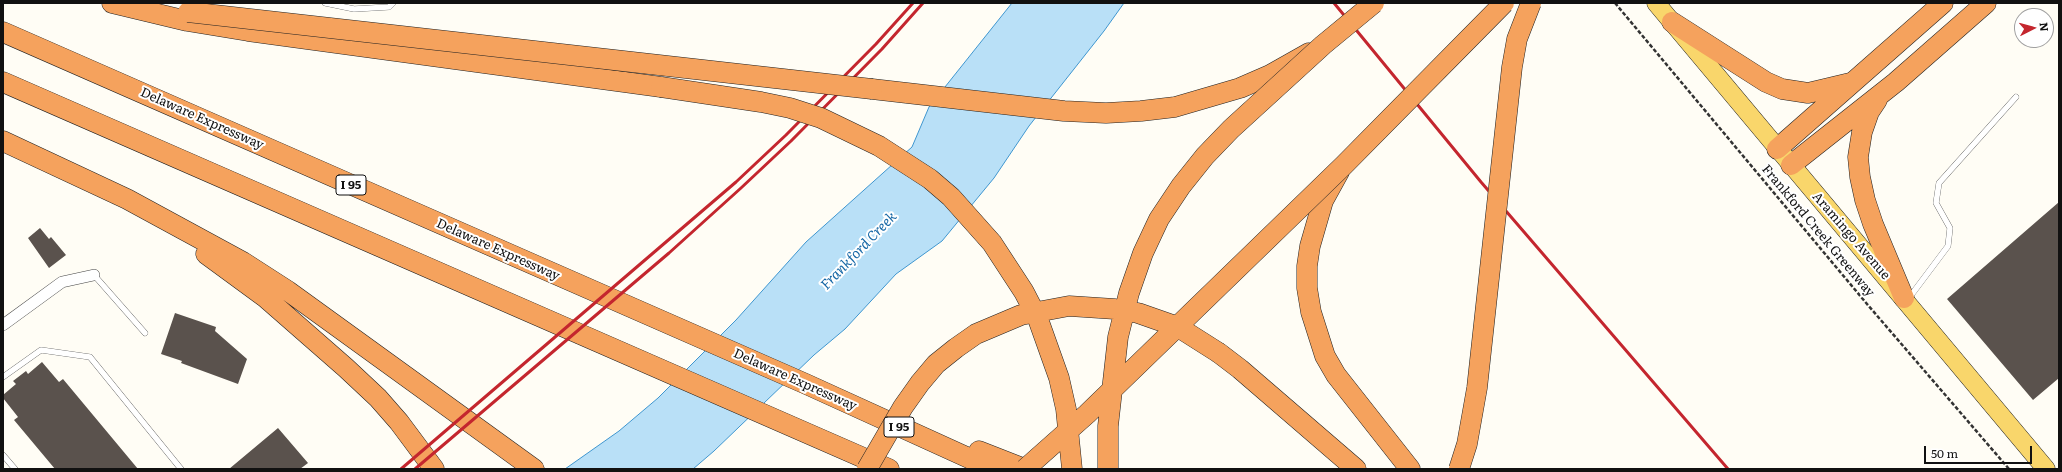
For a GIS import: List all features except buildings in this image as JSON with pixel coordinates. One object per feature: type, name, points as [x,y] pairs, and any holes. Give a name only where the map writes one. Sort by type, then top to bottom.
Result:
[{"type":"highway","points":[[112,3],[188,16],[1056,110],[1106,113],[1176,107],[1207,99],[1240,88],[1270,75],[1322,45]]},
{"type":"highway","points":[[132,3],[256,32],[724,95],[790,108],[821,118],[850,130],[905,162],[951,197],[992,243],[1010,268],[1038,319],[1059,378],[1070,439],[1072,469]]},
{"type":"highway","points":[[1108,469],[1108,426],[1118,337],[1129,293],[1143,253],[1159,219],[1181,186],[1205,156],[1231,129],[1322,45],[1374,3]]},
{"type":"highway","points":[[806,384],[1025,469],[1087,414],[1344,164],[1504,3]]},
{"type":"highway","points":[[1459,469],[1467,444],[1477,388],[1512,67],[1517,39],[1531,3]]},
{"type":"highway","points":[[1777,149],[1942,3]]},
{"type":"highway","points":[[1791,165],[1880,95],[1986,3]]},
{"type":"highway","points":[[1672,22],[1766,82],[1782,89],[1808,93],[1852,83]]},
{"type":"highway","name":"Delaware Expressway","points":[[3,32],[806,384],[993,469]]},
{"type":"highway","points":[[3,82],[888,469]]},
{"type":"highway","points":[[1880,95],[1869,112],[1862,132],[1858,157],[1860,177],[1865,200],[1905,300]]},
{"type":"highway","points":[[3,141],[127,199],[243,262],[288,291],[534,469]]},
{"type":"highway","points":[[1344,164],[1323,201],[1310,246],[1307,266],[1307,288],[1311,312],[1319,342],[1336,375],[1410,469]]},
{"type":"highway","points":[[127,199],[229,271],[308,334],[378,398],[399,422],[434,469]]},
{"type":"highway","points":[[868,469],[903,407],[936,364],[976,334],[1021,315],[1070,306],[1115,309],[1138,313],[1178,327],[1240,368],[1356,469]]},
{"type":"main road","name":"Aramingo Avenue","points":[[1656,3],[2046,469]]},
{"type":"street","points":[[3,325],[62,282],[94,275]]},
{"type":"lane","points":[[325,3],[354,9],[389,7],[393,3]]},
{"type":"lane","points":[[1905,300],[1948,246],[1950,228],[1936,203],[1939,183],[2016,97]]},
{"type":"lane","points":[[94,275],[145,333]]},
{"type":"lane","points":[[3,378],[41,350],[90,358],[181,469]]},
{"type":"lane","points":[[3,455],[15,469]]},
{"type":"path","name":"Frankford Creek Greenway","points":[[1615,3],[1856,292],[2009,469]]},
{"type":"water","name":"Frankford Creek","points":[[1012,3],[1124,3],[1104,31],[1029,126],[994,178],[942,241],[896,274],[845,329],[814,355],[714,451],[693,469],[565,469],[619,431],[658,398],[736,320],[806,242],[912,147],[929,107]]},
{"type":"railway","points":[[401,469],[736,182],[786,135],[876,44],[913,3]]},
{"type":"railway","points":[[415,469],[669,253],[741,188],[791,141],[882,49],[923,3]]},
{"type":"railway","points":[[1334,3],[1481,182],[1728,469]]}]
